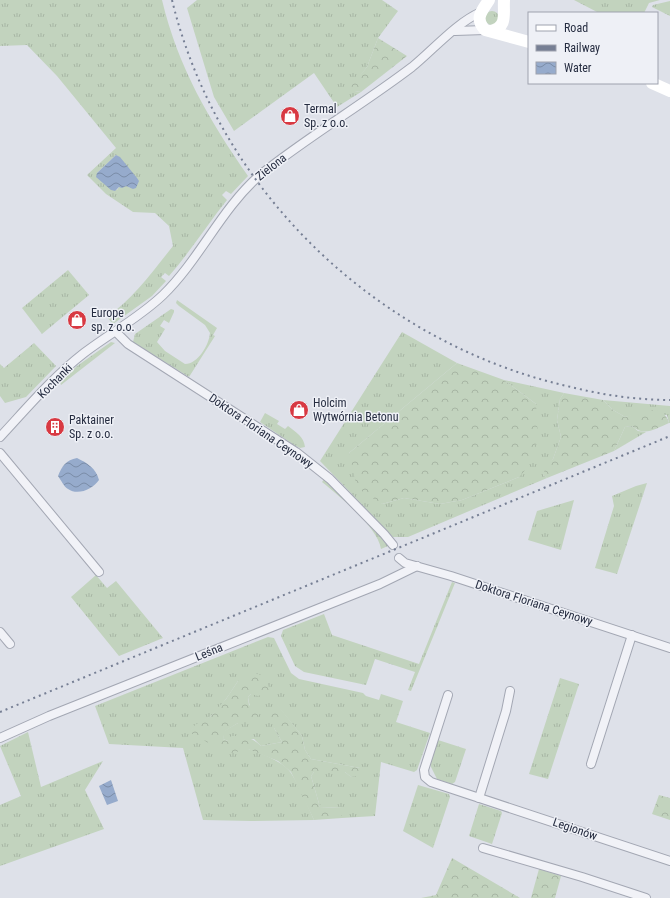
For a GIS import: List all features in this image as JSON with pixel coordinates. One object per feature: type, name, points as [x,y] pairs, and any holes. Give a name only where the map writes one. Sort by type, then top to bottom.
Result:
[{"type":"street","points":[[454,31],[498,30],[502,25],[504,16],[504,0]]},
{"type":"street","points":[[492,6],[499,8],[504,16],[527,41],[488,30],[481,25],[479,18],[485,7],[492,6]]},
{"type":"street","name":"Zielona","points":[[116,332],[148,309],[182,275],[240,195],[260,175],[402,74],[454,31],[462,22],[485,7]]},
{"type":"street","points":[[654,84],[670,91]]},
{"type":"street","name":"Kochanki","points":[[1,434],[71,364],[116,332]]},
{"type":"street","name":"Doktora Floriana Ceynowy","points":[[116,332],[128,344],[296,452],[330,479],[393,545]]},
{"type":"street","points":[[0,453],[100,572]]},
{"type":"street","name":"Doktora Floriana Ceynowy","points":[[399,558],[417,566],[670,648]]},
{"type":"street","name":"Leśna","points":[[0,738],[85,702],[380,584],[417,566]]},
{"type":"street","points":[[0,632],[10,644]]},
{"type":"street","points":[[591,764],[632,635]]},
{"type":"street","points":[[479,798],[506,711],[510,691]]},
{"type":"street","name":"Legionów","points":[[448,695],[424,770],[425,777],[432,782],[670,861]]},
{"type":"street","points":[[483,848],[582,877],[646,898]]},
{"type":"green space","points":[[0,0],[162,0],[177,48],[196,92],[220,134],[248,176],[231,194],[226,191],[222,195],[227,200],[169,276],[165,273],[161,277],[166,281],[152,296],[113,324],[107,317],[134,293],[173,246],[169,226],[155,213],[133,212],[106,194],[87,175],[116,148],[57,76],[27,45],[0,46]],"holes":[[[116,155],[122,160],[130,188],[127,186],[119,187],[117,190],[97,173]]]},
{"type":"green space","points":[[197,0],[382,0],[398,11],[378,38],[367,67],[360,76],[355,91],[361,92],[337,107],[314,73],[234,131],[214,97],[187,8]]},
{"type":"green space","points":[[574,0],[660,0],[649,3],[644,12],[597,12]]},
{"type":"green space","points":[[670,1],[670,16],[652,7],[653,5]]},
{"type":"green space","points":[[492,11],[497,13],[499,18],[497,23],[492,25],[487,23],[485,18],[487,13]]},
{"type":"green space","points":[[378,38],[407,56],[361,92],[355,91],[351,86],[367,67]]},
{"type":"green space","points":[[68,270],[89,295],[42,334],[22,308]]},
{"type":"green space","points":[[177,300],[217,328],[213,335],[215,336],[189,377],[133,342],[135,334],[171,309],[174,310],[174,312],[169,323],[164,320],[160,326],[165,329],[157,342],[165,351],[185,364],[194,361],[202,353],[208,343],[210,333],[205,325],[176,303]]},
{"type":"green space","points":[[402,332],[457,363],[349,453],[382,504],[404,498],[440,504],[462,500],[519,477],[536,404],[504,380],[564,393],[560,399],[557,420],[561,437],[553,459],[543,475],[547,478],[408,537],[393,537],[320,461]]},
{"type":"green space","points":[[111,342],[115,343],[61,385],[60,382],[77,366]]},
{"type":"green space","points":[[34,343],[56,366],[26,397],[5,403],[0,396],[0,364],[4,368]]},
{"type":"green space","points":[[457,363],[504,380],[536,404],[538,437],[528,467],[519,477],[462,500],[440,504],[404,498],[382,504],[357,488],[349,453]]},
{"type":"green space","points":[[564,393],[603,400],[613,410],[625,417],[651,410],[662,412],[669,423],[650,431],[641,431],[632,426],[625,427],[614,451],[547,478],[543,475],[546,466],[553,459],[561,437],[557,420],[560,399]]},
{"type":"green space","points":[[603,400],[670,406],[670,423],[667,415],[639,414],[625,417],[613,410]]},
{"type":"green space","points":[[265,413],[279,421],[277,424],[285,429],[288,426],[297,433],[303,440],[305,447],[300,448],[294,445],[260,422]]},
{"type":"green space","points":[[632,426],[638,431],[646,432],[614,451],[625,427]]},
{"type":"green space","points":[[325,478],[385,540],[388,546],[381,549],[373,531],[357,512],[322,482]]},
{"type":"green space","points":[[647,483],[617,574],[595,568],[614,506],[612,496]]},
{"type":"green space","points":[[574,500],[561,550],[528,540],[537,511]]},
{"type":"green space","points":[[96,575],[107,588],[116,581],[163,638],[119,656],[71,597]]},
{"type":"green space","points":[[452,582],[455,583],[411,691],[408,690],[415,672],[375,659],[366,685],[304,672],[295,666],[281,636],[283,630],[324,614],[332,635],[419,664]]},
{"type":"green space","points":[[268,637],[274,638],[291,673],[299,679],[363,693],[366,696],[379,700],[381,694],[403,701],[396,722],[430,733],[417,770],[414,772],[381,762],[375,816],[342,818],[342,808],[320,807],[311,776],[314,772],[345,772],[351,777],[360,768],[311,759],[305,750],[302,736],[276,704],[274,728],[282,742],[261,746],[254,739],[228,741],[223,739],[224,731],[238,723],[253,723],[248,697],[251,694],[238,681],[216,711],[190,732],[259,753],[284,766],[294,778],[314,820],[203,820],[183,748],[109,744],[95,706]]},
{"type":"green space","points":[[252,672],[266,677],[270,692],[258,696],[251,694],[248,697],[249,705],[258,711],[259,719],[253,723],[238,723],[225,731],[223,739],[228,741],[231,736],[243,737],[251,739],[261,746],[282,742],[274,728],[270,713],[276,703],[302,736],[305,750],[311,759],[360,768],[361,775],[351,777],[345,772],[314,772],[311,776],[320,807],[342,808],[342,818],[314,820],[291,772],[278,761],[248,749],[228,754],[189,732],[195,725],[211,716],[226,699],[238,681]]},
{"type":"green space","points":[[560,678],[579,684],[548,779],[529,774]]},
{"type":"green space","points":[[28,732],[41,787],[103,761],[85,790],[104,829],[0,866],[0,805],[21,796],[0,746]]},
{"type":"green space","points":[[438,740],[466,749],[455,782],[452,784],[437,779],[430,765]]},
{"type":"green space","points":[[418,785],[449,794],[450,797],[433,848],[403,831]]},
{"type":"green space","points":[[659,795],[670,798],[670,820],[652,814]]},
{"type":"green space","points":[[479,804],[501,811],[502,813],[492,844],[469,836]]},
{"type":"green space","points":[[452,858],[520,898],[421,898],[436,895]]},
{"type":"green space","points":[[539,869],[561,876],[555,898],[531,898]]},
{"type":"water","points":[[116,155],[120,157],[139,181],[136,188],[133,189],[126,186],[122,188],[119,187],[115,191],[111,190],[96,177],[97,173]]},
{"type":"water","points":[[77,458],[88,464],[96,472],[99,480],[89,489],[81,492],[72,491],[67,488],[58,476],[65,464],[70,460]]},
{"type":"water","points":[[111,780],[118,801],[107,805],[99,786]]},
{"type":"railway","points":[[172,0],[195,70],[227,136],[268,196],[317,250],[373,297],[434,336],[501,366],[571,387],[595,392],[633,398],[670,400]]},
{"type":"railway","points":[[0,712],[670,436]]},
{"type":"place","name":"Termal Sp. z o.o.","points":[[290,116]]},
{"type":"place","name":"Europe sp. z o.o.","points":[[77,320]]},
{"type":"place","name":"Holcim Wytwórnia Betonu","points":[[299,410]]},
{"type":"place","name":"Paktainer Sp. z o.o.","points":[[55,427]]}]
